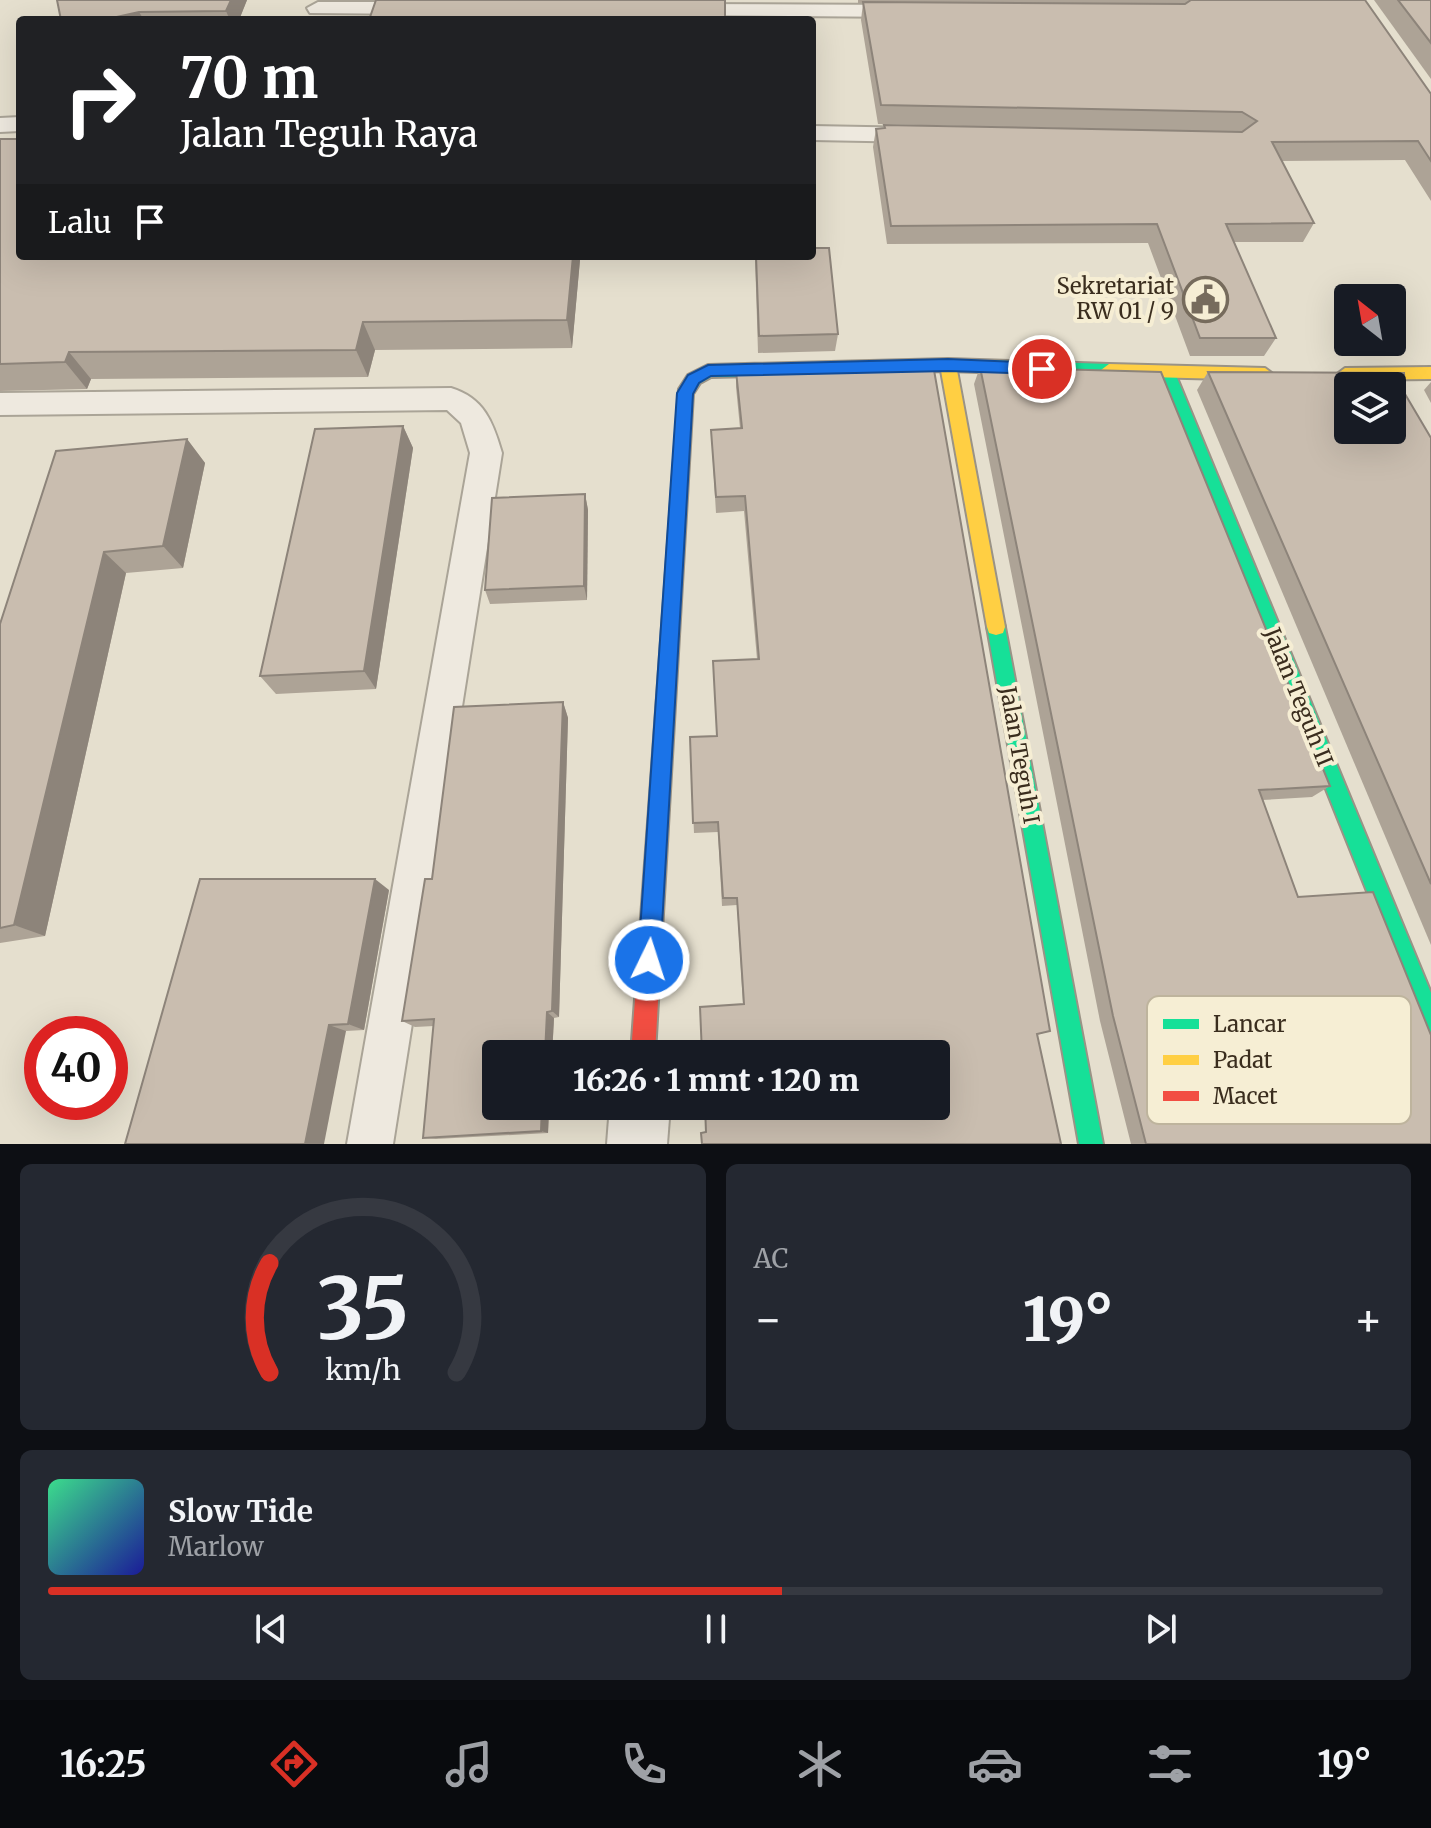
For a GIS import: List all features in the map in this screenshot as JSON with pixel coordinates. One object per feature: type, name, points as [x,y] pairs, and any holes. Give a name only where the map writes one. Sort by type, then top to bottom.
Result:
[{"type":"street","points":[[644,1040],[685,393],[694,379],[708,371],[948,365],[1287,374]]},
{"type":"street","name":"Jalan Teguh I","points":[[948,365],[1091,1144]]},
{"type":"street","name":"Jalan Teguh II","points":[[1167,373],[1431,1021]]},
{"type":"street","points":[[1406,374],[1431,373]]},
{"type":"street","points":[[1406,400],[1415,416]]},
{"type":"street","points":[[637,1144],[639,1120]]},
{"type":"lane","points":[[318,9],[446,8]]},
{"type":"lane","points":[[653,9],[923,11]]},
{"type":"lane","points":[[816,133],[936,136]]},
{"type":"lane","points":[[0,404],[451,399],[468,405],[477,420],[486,453],[370,1144]]},
{"type":"building","points":[[57,0],[231,0],[226,11],[60,16]]},
{"type":"building","points":[[376,0],[725,0],[725,16],[370,16]]},
{"type":"building","points":[[1191,0],[1365,0],[1431,94],[1431,161],[1418,141],[1272,142],[1314,223],[1226,224],[1276,338],[1200,338],[1157,224],[891,226],[876,129],[885,128],[884,125],[1242,132],[1257,121],[1242,112],[881,105],[863,2],[1185,4]]},
{"type":"building","points":[[1398,0],[1431,0],[1431,43]]},
{"type":"building","points":[[0,139],[16,139],[16,260],[573,260],[567,320],[363,322],[356,350],[69,352],[65,362],[0,364]]},
{"type":"building","points":[[816,248],[829,248],[838,334],[759,336],[756,260],[816,260]]},
{"type":"building","points":[[919,366],[920,370],[934,370],[1050,1031],[1037,1034],[1061,1144],[702,1144],[701,1133],[706,1132],[706,1120],[950,1120],[950,1040],[701,1040],[700,1007],[744,1004],[737,898],[723,898],[718,822],[693,823],[690,737],[717,736],[713,661],[759,659],[745,496],[716,497],[711,430],[742,428],[736,371]]},
{"type":"building","points":[[980,367],[1161,372],[1330,786],[1259,790],[1298,897],[1373,892],[1431,1035],[1431,1144],[1146,1144],[1113,1016]]},
{"type":"building","points":[[1208,372],[1334,373],[1334,444],[1406,444],[1406,396],[1431,438],[1431,884]]},
{"type":"building","points":[[403,426],[364,671],[260,676],[315,429]]},
{"type":"building","points":[[187,439],[163,546],[104,552],[14,925],[0,928],[0,624],[56,451]]},
{"type":"building","points":[[585,494],[584,586],[485,590],[492,498]]},
{"type":"building","points":[[563,702],[552,1011],[547,1012],[546,1040],[482,1040],[482,1120],[541,1120],[541,1131],[423,1138],[434,1019],[402,1021],[425,879],[432,879],[454,707]]},
{"type":"building","points":[[200,879],[375,879],[348,1024],[329,1025],[305,1144],[125,1144]]},
{"type":"traffic: fast","points":[[659,809],[685,393],[694,379],[708,371],[948,365],[1109,370]]},
{"type":"traffic: fast","points":[[1167,373],[1431,1021]]},
{"type":"traffic: fast","points":[[996,627],[1091,1144]]},
{"type":"traffic: slow","points":[[948,365],[996,627]]},
{"type":"traffic: slow","points":[[1109,370],[1265,374]]},
{"type":"traffic: slow","points":[[1406,373],[1431,373]]},
{"type":"traffic: jam","points":[[644,1040],[659,809]]},
{"type":"place","name":"Sekretariat RW 01 / 9","points":[[1205,299]]},
{"type":"route","points":[[649,960],[685,393],[694,379],[708,371],[948,365],[1042,369]]}]
